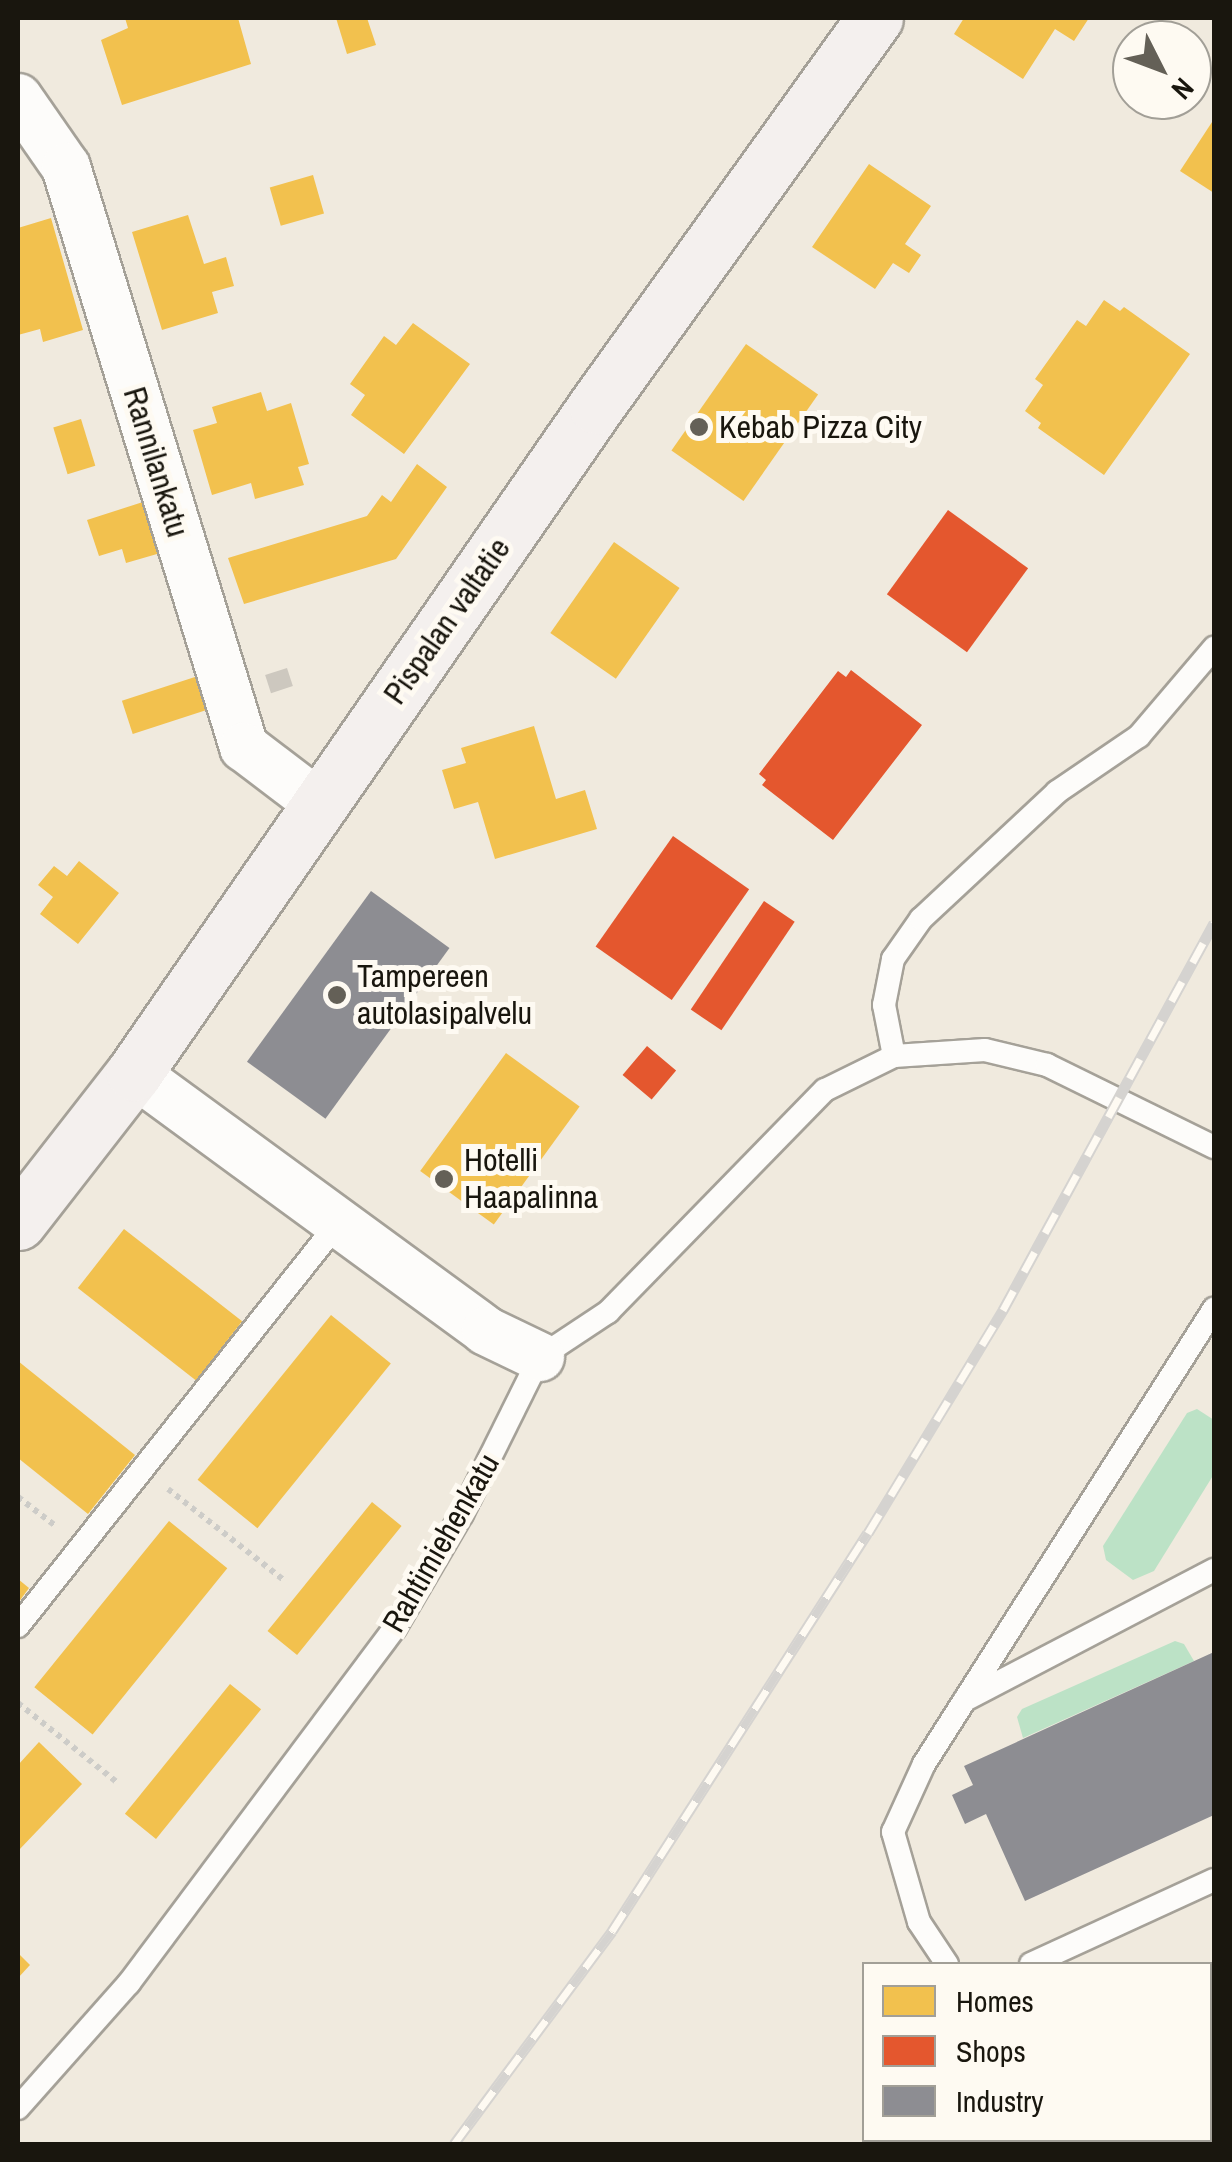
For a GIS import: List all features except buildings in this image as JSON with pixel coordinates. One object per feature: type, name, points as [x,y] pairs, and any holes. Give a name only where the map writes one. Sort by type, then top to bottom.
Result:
[{"type":"main road","name":"Pispalan valtatie","points":[[18,1222],[134,1073],[319,804],[874,18]]},
{"type":"street","name":"Rannilankatu","points":[[18,98],[66,167],[244,747],[319,804]]},
{"type":"street","points":[[134,1073],[486,1331],[540,1357]]},
{"type":"lane","points":[[894,1056],[884,1006],[886,990],[893,959],[921,920],[1057,792],[1139,736],[1214,648]]},
{"type":"lane","points":[[540,1357],[608,1312],[825,1090],[894,1056],[985,1050],[1047,1065],[1214,1146]]},
{"type":"lane","points":[[18,1626],[338,1223]]},
{"type":"lane","points":[[946,1962],[920,1922],[893,1832],[924,1764],[1213,1315]]},
{"type":"lane","name":"Rahtimiehenkatu","points":[[18,2108],[129,1983],[396,1628],[462,1514],[540,1357]]},
{"type":"lane","points":[[964,1700],[1214,1570]]},
{"type":"lane","points":[[1034,1962],[1214,1880]]},
{"type":"path","points":[[143,1470],[285,1581]]},
{"type":"path","points":[[18,1497],[82,1546]]},
{"type":"path","points":[[18,1703],[119,1784]]},
{"type":"green space","points":[[1197,1409],[1214,1420],[1214,1474],[1154,1571],[1133,1580],[1106,1560],[1103,1546],[1187,1413]]},
{"type":"green space","points":[[1175,1641],[1184,1644],[1194,1661],[1023,1738],[1017,1717],[1022,1709]]},
{"type":"railway","points":[[454,2144],[612,1931],[868,1533],[1003,1310],[1214,923]]},
{"type":"place","name":"Kebab Pizza City","points":[[699,427]]},
{"type":"place","name":"Tampereen autolasipalvelu","points":[[337,995]]},
{"type":"place","name":"Hotelli Haapalinna","points":[[444,1179]]}]
